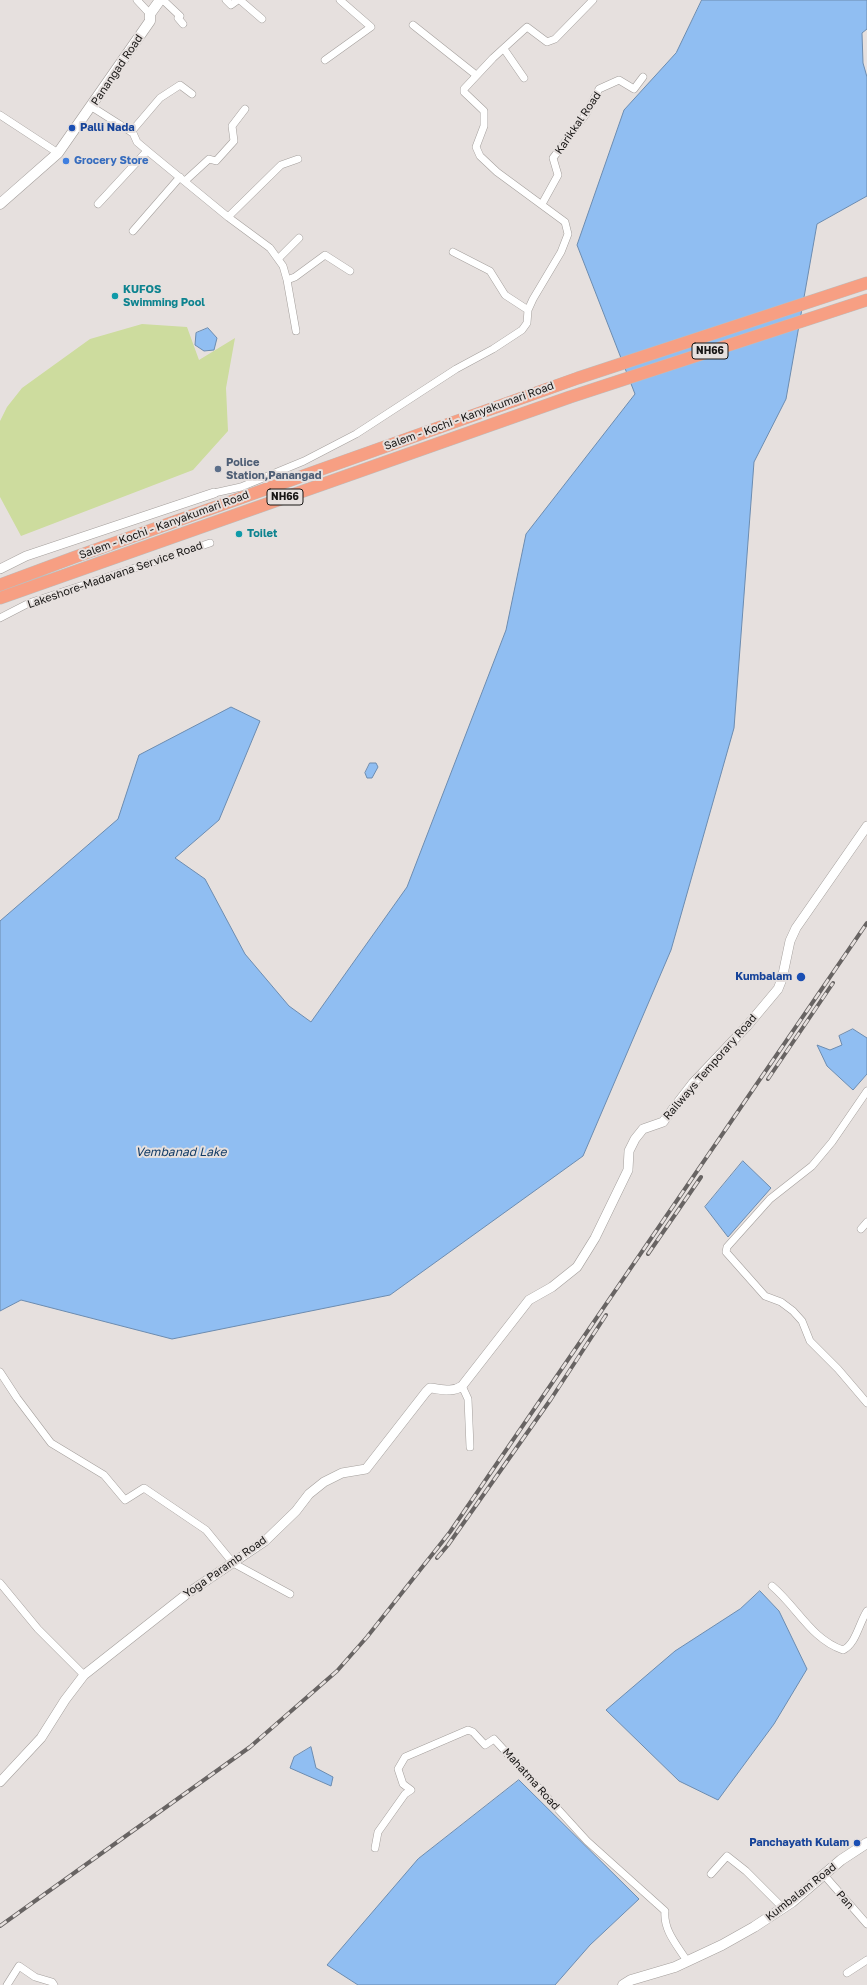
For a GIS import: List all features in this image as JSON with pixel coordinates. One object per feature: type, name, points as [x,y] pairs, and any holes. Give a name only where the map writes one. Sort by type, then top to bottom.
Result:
[{"type":"highway","name":"Salem - Kochi - Kanyakumari Road","points":[[0,585],[578,378],[867,283]]},
{"type":"highway","name":"Salem - Kochi - Kanyakumari Road","points":[[0,598],[570,398],[867,300]]},
{"type":"main road","name":"Panangad Road","points":[[0,204],[58,153],[92,107],[150,21],[150,14],[160,0]]},
{"type":"main road","name":"Kumbalam Road","points":[[624,1985],[631,1980],[675,1966],[722,1945],[783,1908],[841,1860],[867,1843]]},
{"type":"street","points":[[137,0],[150,14]]},
{"type":"street","points":[[163,0],[180,16],[178,18],[183,24]]},
{"type":"street","points":[[226,0],[231,5],[239,0],[262,19]]},
{"type":"street","points":[[325,60],[371,27],[340,0]]},
{"type":"street","points":[[0,569],[26,556],[214,493],[241,487],[304,461],[356,434],[456,369],[493,349],[522,330],[527,323],[528,310],[533,299],[561,252],[568,234],[565,222],[498,172],[480,156],[476,147],[484,126],[484,111],[464,92],[464,89],[476,75],[527,27],[547,42],[556,39],[593,0]]},
{"type":"street","points":[[413,25],[476,75]]},
{"type":"street","points":[[504,49],[524,78]]},
{"type":"street","name":"Karikkal Road","points":[[542,204],[558,175],[553,158],[586,114],[598,90],[619,80],[634,89],[643,77]]},
{"type":"street","points":[[131,132],[160,98],[180,85],[192,94]]},
{"type":"street","points":[[92,107],[131,132],[137,142],[147,151],[228,217],[270,248],[278,259],[287,280],[296,331]]},
{"type":"street","points":[[133,231],[183,179],[209,159],[216,161],[234,141],[232,126],[245,109]]},
{"type":"street","points":[[0,115],[58,153]]},
{"type":"street","points":[[98,204],[147,151]]},
{"type":"street","points":[[228,217],[281,165],[298,159]]},
{"type":"street","points":[[278,259],[298,238]]},
{"type":"street","points":[[453,252],[490,271],[505,295],[528,310]]},
{"type":"street","points":[[287,280],[295,277],[325,255],[350,271]]},
{"type":"street","name":"Lakeshore-Madavana Service Road","points":[[0,618],[29,603],[210,543]]},
{"type":"street","name":"Railways Temporary Road","points":[[462,1386],[529,1300],[552,1287],[577,1267],[595,1238],[628,1170],[629,1151],[639,1134],[643,1130],[663,1122],[693,1083],[747,1026],[778,989],[782,979],[790,941],[796,928],[867,826]]},
{"type":"street","points":[[867,1091],[832,1142],[812,1166],[770,1199],[727,1247],[726,1252],[765,1296],[781,1302],[793,1311],[802,1321],[810,1341],[838,1369],[867,1403]]},
{"type":"street","points":[[861,1229],[867,1222]]},
{"type":"street","points":[[0,1372],[16,1398],[52,1443],[104,1475],[125,1500],[144,1488],[206,1530],[233,1563],[290,1594]]},
{"type":"street","points":[[462,1386],[468,1399],[470,1447]]},
{"type":"street","name":"Yoga Paramb Road","points":[[0,1782],[41,1738],[65,1700],[84,1675],[188,1592],[265,1541],[296,1511],[309,1494],[324,1482],[342,1473],[366,1469],[430,1388],[456,1390],[462,1386]]},
{"type":"street","points":[[0,1583],[38,1629],[84,1675]]},
{"type":"street","points":[[772,1586],[785,1597],[814,1634],[830,1646],[843,1650],[848,1648],[852,1642],[867,1611]]},
{"type":"street","name":"Mahatma Road","points":[[375,1848],[378,1832],[405,1794],[411,1790],[403,1784],[398,1769],[405,1757],[468,1730],[473,1732],[484,1745],[494,1739],[587,1841],[665,1911],[664,1920],[667,1930],[686,1961]]},
{"type":"street","points":[[711,1874],[727,1856],[746,1871],[783,1908]]},
{"type":"street","name":"Pan","points":[[824,1875],[867,1924]]},
{"type":"street","points":[[847,1973],[867,1960]]},
{"type":"street","points":[[7,1985],[19,1966],[35,1977],[52,1982],[54,1985]]},
{"type":"green space","points":[[142,324],[187,327],[199,360],[235,338],[226,388],[228,431],[193,470],[21,536],[0,497],[0,421],[7,407],[22,388],[90,339]]},
{"type":"water","name":"Vembanad Lake","points":[[702,0],[867,0],[867,29],[862,33],[863,63],[867,77],[867,196],[817,224],[786,399],[754,462],[734,728],[671,950],[583,1156],[390,1295],[172,1339],[21,1300],[0,1311],[0,921],[118,819],[139,755],[231,707],[260,721],[219,820],[175,858],[205,879],[245,954],[289,1006],[311,1022],[407,887],[506,630],[526,534],[635,394],[577,245],[624,110],[676,53]]},
{"type":"water","points":[[208,328],[217,338],[214,350],[204,351],[195,345],[196,333]]},
{"type":"water","points":[[370,763],[376,763],[378,767],[372,778],[367,778],[365,773]]},
{"type":"water","points":[[853,1029],[867,1038],[867,1074],[853,1090],[827,1066],[817,1045],[830,1050],[842,1045],[839,1036]]},
{"type":"water","points":[[743,1161],[771,1188],[728,1237],[705,1207]]},
{"type":"water","points":[[760,1591],[779,1611],[807,1669],[774,1724],[718,1800],[679,1781],[606,1710],[675,1651],[740,1609]]},
{"type":"water","points":[[311,1747],[316,1768],[333,1777],[331,1786],[290,1768],[294,1757]]},
{"type":"water","points":[[519,1780],[639,1899],[590,1945],[555,1985],[358,1985],[327,1965],[418,1859]]},
{"type":"railway","points":[[0,1926],[250,1747],[337,1671],[367,1637],[450,1532],[867,923]]},
{"type":"railway","points":[[768,1079],[833,983]]},
{"type":"railway","points":[[648,1254],[701,1177]]},
{"type":"railway","points":[[437,1558],[448,1545],[551,1399],[606,1315]]},
{"type":"place","name":"Palli Nada","points":[[72,128]]},
{"type":"place","name":"Grocery Store","points":[[66,161]]},
{"type":"place","name":"KUFOS Swimming Pool","points":[[115,296]]},
{"type":"place","name":"Police Station,Panangad","points":[[218,469]]},
{"type":"place","name":"Toilet","points":[[239,534]]},
{"type":"place","name":"Kumbalam","points":[[801,977]]},
{"type":"place","name":"Panchayath Kulam","points":[[857,1843]]}]
